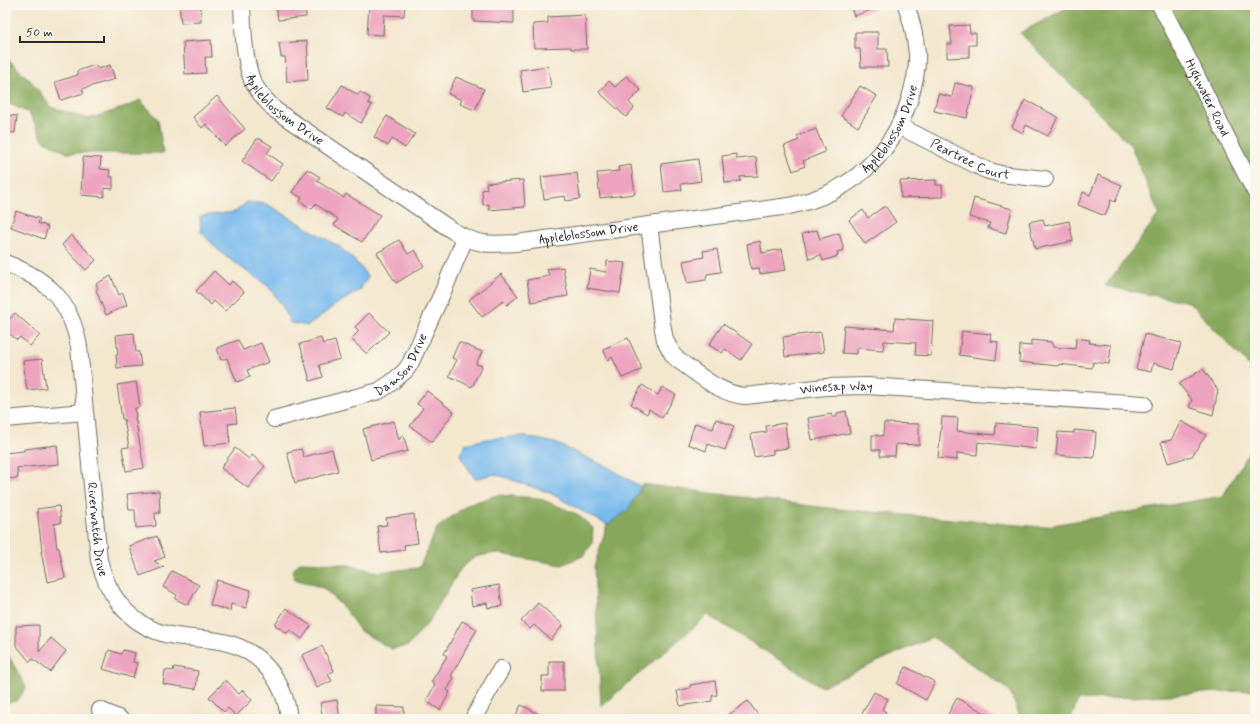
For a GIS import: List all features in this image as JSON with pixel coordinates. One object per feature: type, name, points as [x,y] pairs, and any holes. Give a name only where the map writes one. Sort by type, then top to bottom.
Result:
[{"type":"street","name":"Appleblossom Drive","points":[[242,5],[248,68],[253,81],[262,96],[275,110],[465,238],[478,243],[498,245],[789,206],[821,197],[838,189],[871,164],[886,146],[904,116],[914,82],[917,54],[912,22],[906,5]]},
{"type":"street","name":"Highwater Road","points":[[1160,5],[1255,191]]},
{"type":"street","name":"Peartree Court","points":[[899,126],[986,170],[1000,174],[1045,179]]},
{"type":"street","name":"Winesap Way","points":[[649,225],[660,316],[665,340],[673,355],[678,360],[721,389],[738,396],[826,386],[867,386],[1144,404]]},
{"type":"street","name":"Damson Drive","points":[[274,419],[379,391],[391,384],[405,371],[416,353],[465,238]]},
{"type":"street","name":"Riverwatch Drive","points":[[5,263],[35,276],[48,287],[59,298],[68,311],[74,324],[79,347],[99,560],[102,573],[113,597],[134,619],[156,631],[175,636],[219,641],[231,644],[253,654],[271,671],[281,687],[285,698],[289,719]]},
{"type":"street","points":[[5,419],[84,412]]},
{"type":"street","points":[[473,719],[501,669]]},
{"type":"street","points":[[100,710],[120,719]]},
{"type":"green space","points":[[1072,5],[1255,5],[1255,372],[1189,302],[1105,286],[1159,214],[1131,146],[1020,33]]},
{"type":"green space","points":[[5,56],[32,82],[51,107],[88,119],[126,107],[140,100],[158,119],[163,153],[67,153],[43,140],[29,113],[10,104],[5,105]]},
{"type":"green space","points":[[1255,441],[1255,690],[1078,700],[1071,719],[1021,719],[1009,690],[932,637],[822,687],[708,615],[601,706],[594,567],[607,525],[628,510],[642,484],[827,508],[1041,527],[1223,496]]},
{"type":"green space","points":[[497,495],[538,498],[577,514],[593,528],[592,544],[583,556],[562,565],[495,553],[475,557],[461,568],[428,623],[408,646],[392,649],[360,631],[344,608],[323,588],[294,579],[292,571],[300,562],[344,564],[379,572],[419,568],[437,528],[467,505]]},
{"type":"green space","points":[[5,649],[26,687],[18,700],[5,704]]},
{"type":"water","points":[[247,202],[267,204],[340,247],[359,265],[368,277],[360,290],[334,306],[308,326],[290,323],[283,307],[268,286],[221,253],[201,232],[200,216],[235,212]]},
{"type":"water","points":[[523,436],[555,443],[610,468],[641,487],[628,510],[607,525],[550,493],[495,474],[475,479],[460,455],[465,444],[486,439]]},
{"type":"building","points":[[179,5],[200,5],[201,22],[181,23]]},
{"type":"building","points":[[276,5],[305,5],[306,17],[278,20]]},
{"type":"building","points":[[369,5],[405,5],[404,16],[384,15],[383,35],[367,34]]},
{"type":"building","points":[[473,5],[514,5],[514,23],[473,21]]},
{"type":"building","points":[[850,5],[882,5],[882,6],[854,16]]},
{"type":"building","points":[[585,15],[587,49],[571,49],[571,47],[534,48],[533,24],[548,23],[548,17]]},
{"type":"building","points":[[969,25],[970,33],[976,33],[976,45],[969,45],[969,57],[947,58],[947,44],[952,44],[950,26]]},
{"type":"building","points":[[855,32],[878,32],[878,49],[887,49],[888,67],[861,67],[860,49],[855,49]]},
{"type":"building","points":[[211,40],[212,57],[205,57],[206,73],[185,74],[183,42]]},
{"type":"building","points":[[307,41],[308,80],[287,82],[285,57],[281,57],[279,43]]},
{"type":"building","points":[[95,65],[98,69],[110,65],[115,79],[82,89],[84,93],[61,100],[55,82],[78,75],[77,71]]},
{"type":"building","points":[[548,66],[551,88],[523,92],[520,70]]},
{"type":"building","points":[[626,76],[641,90],[629,102],[634,108],[626,117],[599,92],[609,81],[615,87]]},
{"type":"building","points":[[456,77],[484,89],[475,110],[460,104],[462,100],[448,94]]},
{"type":"building","points":[[955,83],[974,87],[967,118],[934,111],[938,94],[952,97]]},
{"type":"building","points":[[342,85],[358,95],[360,92],[370,98],[368,103],[372,105],[361,123],[345,113],[343,117],[327,108]]},
{"type":"building","points":[[860,86],[877,96],[858,127],[841,116]]},
{"type":"building","points":[[217,96],[245,129],[225,146],[206,124],[202,128],[193,117]]},
{"type":"building","points":[[1025,100],[1058,117],[1048,136],[1026,125],[1023,133],[1012,127]]},
{"type":"building","points":[[5,115],[17,116],[15,133],[5,132]]},
{"type":"building","points":[[387,116],[415,134],[405,148],[392,139],[388,146],[374,137]]},
{"type":"building","points":[[816,129],[825,152],[803,161],[805,166],[793,171],[784,146],[799,140],[797,136]]},
{"type":"building","points":[[257,139],[260,139],[272,146],[267,153],[283,164],[271,181],[242,161]]},
{"type":"building","points":[[736,154],[737,159],[756,157],[758,176],[740,177],[741,181],[725,183],[722,156]]},
{"type":"building","points":[[83,157],[101,158],[100,169],[110,170],[109,176],[113,177],[113,189],[104,188],[104,197],[81,195]]},
{"type":"building","points":[[698,159],[701,181],[681,184],[682,190],[664,192],[661,164]]},
{"type":"building","points":[[631,165],[635,194],[600,198],[597,173],[619,171],[618,167]]},
{"type":"building","points":[[307,169],[320,177],[317,181],[344,198],[346,194],[380,215],[362,242],[334,225],[338,219],[315,204],[312,209],[300,201],[302,198],[292,192]]},
{"type":"building","points":[[577,173],[580,199],[566,201],[565,196],[544,199],[541,177]]},
{"type":"building","points":[[1098,175],[1122,185],[1115,202],[1111,200],[1105,216],[1078,205],[1083,192],[1090,195]]},
{"type":"building","points":[[523,180],[525,207],[489,210],[489,204],[483,205],[482,190],[487,189],[486,183]]},
{"type":"building","points":[[936,180],[936,185],[942,185],[943,197],[901,198],[900,181]]},
{"type":"building","points":[[974,198],[1012,209],[1006,233],[988,228],[990,223],[969,217]]},
{"type":"building","points":[[883,207],[886,207],[896,222],[865,244],[849,220],[863,210],[868,218]]},
{"type":"building","points":[[16,211],[40,219],[38,223],[48,227],[44,239],[11,227]]},
{"type":"building","points":[[1043,219],[1045,226],[1069,221],[1073,241],[1035,249],[1029,222]]},
{"type":"building","points":[[817,230],[820,239],[839,233],[844,250],[837,252],[838,256],[823,261],[821,255],[809,259],[802,234]]},
{"type":"building","points":[[71,235],[96,260],[86,270],[62,245]]},
{"type":"building","points":[[399,240],[408,254],[415,250],[424,266],[396,283],[377,253]]},
{"type":"building","points":[[760,241],[762,253],[782,249],[786,270],[760,274],[759,268],[751,269],[747,244]]},
{"type":"building","points":[[717,249],[721,272],[707,274],[706,280],[687,283],[683,261],[704,257],[703,251]]},
{"type":"building","points":[[607,261],[625,263],[620,293],[587,288],[590,269],[606,272]]},
{"type":"building","points":[[563,267],[568,296],[531,302],[527,280],[549,276],[547,269]]},
{"type":"building","points":[[214,271],[229,285],[232,281],[244,292],[225,311],[214,301],[211,305],[196,291]]},
{"type":"building","points":[[501,274],[518,296],[507,305],[503,301],[482,317],[469,300]]},
{"type":"building","points":[[111,276],[119,295],[123,293],[127,305],[106,315],[96,290],[98,288],[96,284]]},
{"type":"building","points":[[15,313],[40,335],[30,346],[20,337],[17,340],[5,330],[5,324]]},
{"type":"building","points":[[369,313],[389,332],[367,354],[351,339],[359,331],[355,327]]},
{"type":"building","points":[[895,318],[933,321],[931,356],[915,355],[916,343],[884,341],[883,350],[857,348],[857,354],[842,353],[844,326],[894,330]]},
{"type":"building","points":[[723,324],[752,344],[741,360],[725,349],[722,353],[709,345]]},
{"type":"building","points":[[962,331],[991,334],[990,341],[998,342],[996,360],[959,355]]},
{"type":"building","points":[[821,332],[824,352],[785,357],[783,337]]},
{"type":"building","points":[[134,333],[136,352],[139,352],[141,366],[117,368],[116,355],[118,355],[116,335]]},
{"type":"building","points":[[1145,334],[1181,343],[1174,369],[1153,363],[1151,372],[1136,369]]},
{"type":"building","points":[[321,338],[323,344],[335,341],[340,359],[319,365],[323,377],[310,381],[300,344]]},
{"type":"building","points":[[628,338],[641,366],[641,370],[622,378],[612,357],[608,360],[603,349]]},
{"type":"building","points":[[1076,338],[1090,340],[1089,343],[1111,345],[1109,364],[1093,362],[1092,368],[1059,364],[1059,366],[1019,362],[1020,345],[1031,346],[1031,340],[1051,342],[1053,347],[1075,349]]},
{"type":"building","points":[[238,340],[243,350],[261,343],[269,362],[247,370],[250,377],[237,382],[227,358],[221,360],[217,348]]},
{"type":"building","points":[[459,342],[482,352],[476,364],[482,366],[472,387],[449,376],[457,360],[452,358]]},
{"type":"building","points":[[42,359],[46,388],[27,390],[23,361]]},
{"type":"building","points":[[1203,369],[1218,390],[1213,415],[1189,407],[1192,400],[1179,384]]},
{"type":"building","points":[[136,382],[140,407],[135,408],[135,417],[144,468],[126,471],[122,448],[129,447],[124,419],[122,419],[117,385]]},
{"type":"building","points":[[642,385],[658,395],[662,387],[676,395],[662,418],[649,409],[647,414],[631,404]]},
{"type":"building","points":[[427,391],[454,412],[432,442],[410,426],[423,408],[417,404]]},
{"type":"building","points":[[235,408],[237,423],[228,424],[230,443],[204,446],[200,412]]},
{"type":"building","points":[[846,411],[850,433],[812,440],[808,418],[832,414],[832,417],[837,417],[837,413]]},
{"type":"building","points":[[942,417],[958,418],[957,431],[995,435],[996,423],[1038,427],[1036,449],[978,442],[977,455],[957,453],[957,460],[938,458]]},
{"type":"building","points":[[716,419],[734,426],[725,450],[708,444],[706,451],[688,444],[695,423],[713,429]]},
{"type":"building","points":[[394,421],[399,440],[403,434],[408,451],[371,460],[363,429]]},
{"type":"building","points":[[1181,421],[1206,435],[1192,456],[1168,463],[1161,442],[1171,440]]},
{"type":"building","points":[[785,423],[788,448],[773,450],[773,454],[754,457],[751,434],[767,432],[766,426]]},
{"type":"building","points":[[884,423],[919,424],[919,445],[896,444],[895,456],[880,456],[880,450],[872,450],[872,435],[883,436]]},
{"type":"building","points":[[1074,430],[1096,432],[1094,458],[1056,455],[1058,432],[1074,433]]},
{"type":"building","points":[[57,445],[59,464],[17,468],[18,478],[5,479],[5,453]]},
{"type":"building","points":[[235,448],[249,459],[252,455],[265,466],[248,488],[221,468]]},
{"type":"building","points":[[301,449],[304,457],[332,449],[338,471],[295,483],[287,452]]},
{"type":"building","points":[[159,491],[160,513],[155,513],[156,526],[136,528],[135,510],[129,510],[127,494]]},
{"type":"building","points":[[59,506],[61,523],[54,524],[57,548],[59,548],[65,578],[47,582],[41,551],[37,509]]},
{"type":"building","points":[[414,514],[418,543],[404,545],[405,550],[381,553],[377,526],[387,525],[386,518]]},
{"type":"building","points":[[157,536],[165,557],[154,561],[164,567],[140,576],[129,546]]},
{"type":"building","points":[[172,571],[199,585],[188,605],[175,599],[177,595],[163,587]]},
{"type":"building","points":[[217,580],[251,590],[246,608],[231,604],[230,611],[210,605]]},
{"type":"building","points":[[499,585],[502,606],[488,608],[487,603],[472,606],[470,590]]},
{"type":"building","points":[[538,603],[563,625],[551,640],[534,625],[530,629],[521,621]]},
{"type":"building","points":[[286,608],[311,626],[302,639],[290,630],[287,633],[275,625]]},
{"type":"building","points":[[462,621],[477,629],[451,676],[454,678],[447,690],[450,692],[440,710],[426,701],[435,685],[431,682],[447,656],[444,654]]},
{"type":"building","points":[[39,625],[39,652],[51,638],[66,651],[50,672],[33,659],[30,662],[16,645],[16,626]]},
{"type":"building","points":[[322,646],[334,671],[328,674],[332,681],[317,688],[302,655]]},
{"type":"building","points":[[109,650],[121,654],[123,650],[135,653],[133,662],[137,663],[133,678],[103,669]]},
{"type":"building","points":[[549,661],[564,661],[564,691],[542,691],[542,676],[549,676]]},
{"type":"building","points":[[174,667],[198,671],[196,689],[163,684],[165,670],[173,671]]},
{"type":"building","points":[[906,667],[935,682],[926,700],[897,684]]},
{"type":"building","points":[[226,680],[239,694],[243,690],[252,700],[236,716],[228,708],[224,712],[209,697]]},
{"type":"building","points":[[715,681],[717,695],[712,696],[712,701],[680,706],[677,691],[690,688],[690,685]]},
{"type":"building","points":[[874,692],[888,699],[882,709],[886,712],[882,719],[859,719]]},
{"type":"building","points":[[957,698],[996,719],[953,719],[947,716]]},
{"type":"building","points":[[337,700],[340,719],[323,719],[320,703]]},
{"type":"building","points":[[748,701],[761,719],[723,719]]},
{"type":"building","points":[[521,705],[537,713],[534,719],[514,719]]},
{"type":"building","points":[[376,706],[404,707],[404,719],[376,719]]}]
